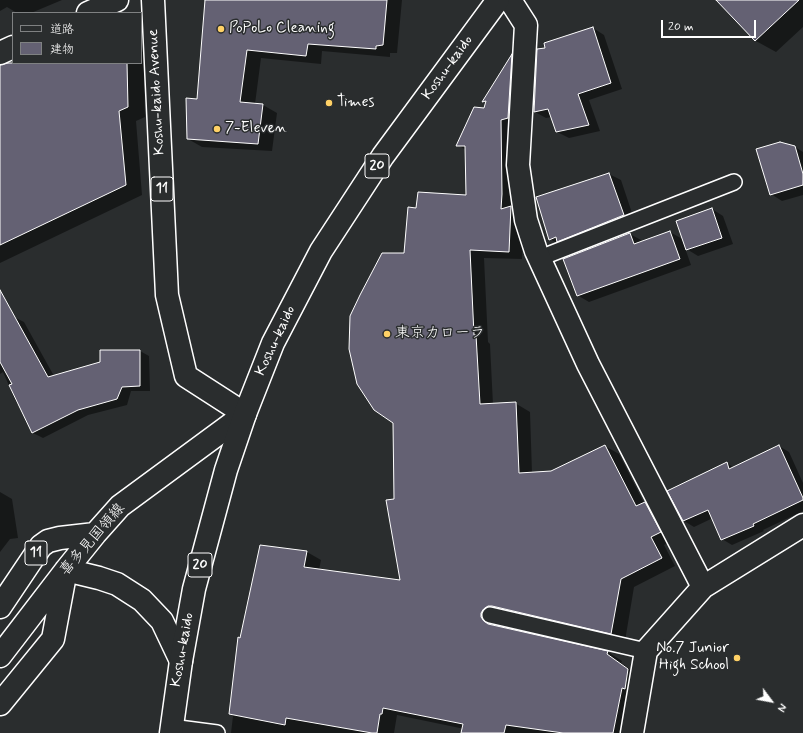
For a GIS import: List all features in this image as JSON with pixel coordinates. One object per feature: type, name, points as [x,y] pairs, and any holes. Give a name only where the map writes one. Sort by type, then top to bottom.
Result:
[{"type":"main road","points":[[90,12],[117,0]]},
{"type":"main road","name":"Koshu-kaido Avenue","points":[[153,0],[167,295],[186,376],[245,414]]},
{"type":"main road","name":"Koshu-kaido","points":[[171,730],[181,661],[194,589],[226,470],[245,414],[273,343],[321,251],[388,150],[498,0]]},
{"type":"main road","points":[[510,0],[526,24],[518,165],[526,220],[540,258],[588,364],[703,587]]},
{"type":"main road","points":[[0,53],[12,47]]},
{"type":"main road","name":"喜多見国領線","points":[[0,656],[94,534],[120,506],[245,414]]},
{"type":"main road","points":[[632,733],[646,651],[703,587],[803,525]]},
{"type":"main road","name":"11","points":[[0,607],[41,546],[48,541],[60,538],[94,534]]},
{"type":"main road","points":[[0,704],[53,639],[66,570],[117,584],[142,600],[162,620],[181,661]]},
{"type":"lane","points":[[540,258],[734,182]]},
{"type":"lane","points":[[490,615],[646,651]]},
{"type":"lane","points":[[171,730],[217,733]]},
{"type":"building","points":[[205,0],[387,0],[383,45],[376,46],[376,49],[308,44],[306,56],[247,50],[240,102],[263,104],[258,144],[187,139],[186,98],[197,99]]},
{"type":"building","points":[[716,0],[799,0],[755,41]]},
{"type":"building","points":[[593,27],[611,83],[578,94],[589,125],[556,132],[548,109],[534,112],[537,49],[545,48],[544,43]]},
{"type":"building","points":[[512,54],[508,118],[501,120],[501,209],[511,206],[509,252],[470,250],[474,335],[476,335],[480,404],[516,402],[519,473],[551,471],[605,445],[636,506],[645,502],[661,532],[651,537],[662,558],[621,579],[611,634],[492,606],[488,606],[484,609],[481,613],[481,617],[488,624],[608,651],[607,654],[628,669],[625,689],[622,688],[613,733],[563,733],[506,725],[504,733],[461,733],[463,724],[383,708],[382,714],[380,714],[377,733],[286,718],[285,725],[229,714],[238,637],[240,638],[260,545],[307,551],[304,567],[400,580],[386,500],[394,499],[393,423],[374,410],[357,384],[349,349],[350,316],[382,253],[404,253],[408,207],[416,208],[418,192],[466,195],[465,146],[456,146],[474,107],[484,108],[486,101],[482,102]]},
{"type":"building","points":[[8,63],[127,64],[128,107],[119,111],[126,185],[0,245],[0,65]]},
{"type":"building","points":[[780,142],[795,146],[803,174],[803,185],[770,195],[756,149]]},
{"type":"building","points":[[609,173],[624,215],[557,242],[556,237],[549,240],[536,197]]},
{"type":"building","points":[[712,208],[722,238],[686,250],[676,221]]},
{"type":"building","points":[[670,231],[680,259],[577,296],[563,259],[630,233],[634,244]]},
{"type":"building","points":[[0,290],[48,377],[100,362],[100,350],[140,350],[140,386],[122,387],[117,399],[78,410],[32,433],[9,385],[12,384],[0,362]]},
{"type":"building","points":[[779,445],[803,500],[753,524],[754,526],[721,540],[708,510],[683,521],[667,491],[727,462],[729,469]]},
{"type":"place","name":"PoPoLo Cleaning","points":[[221,29]]},
{"type":"place","name":"Times","points":[[329,103]]},
{"type":"place","name":"7-Eleven","points":[[217,129]]},
{"type":"place","name":"東京カローラ","points":[[387,334]]},
{"type":"place","name":"No.7 Junior High School","points":[[737,658]]}]
